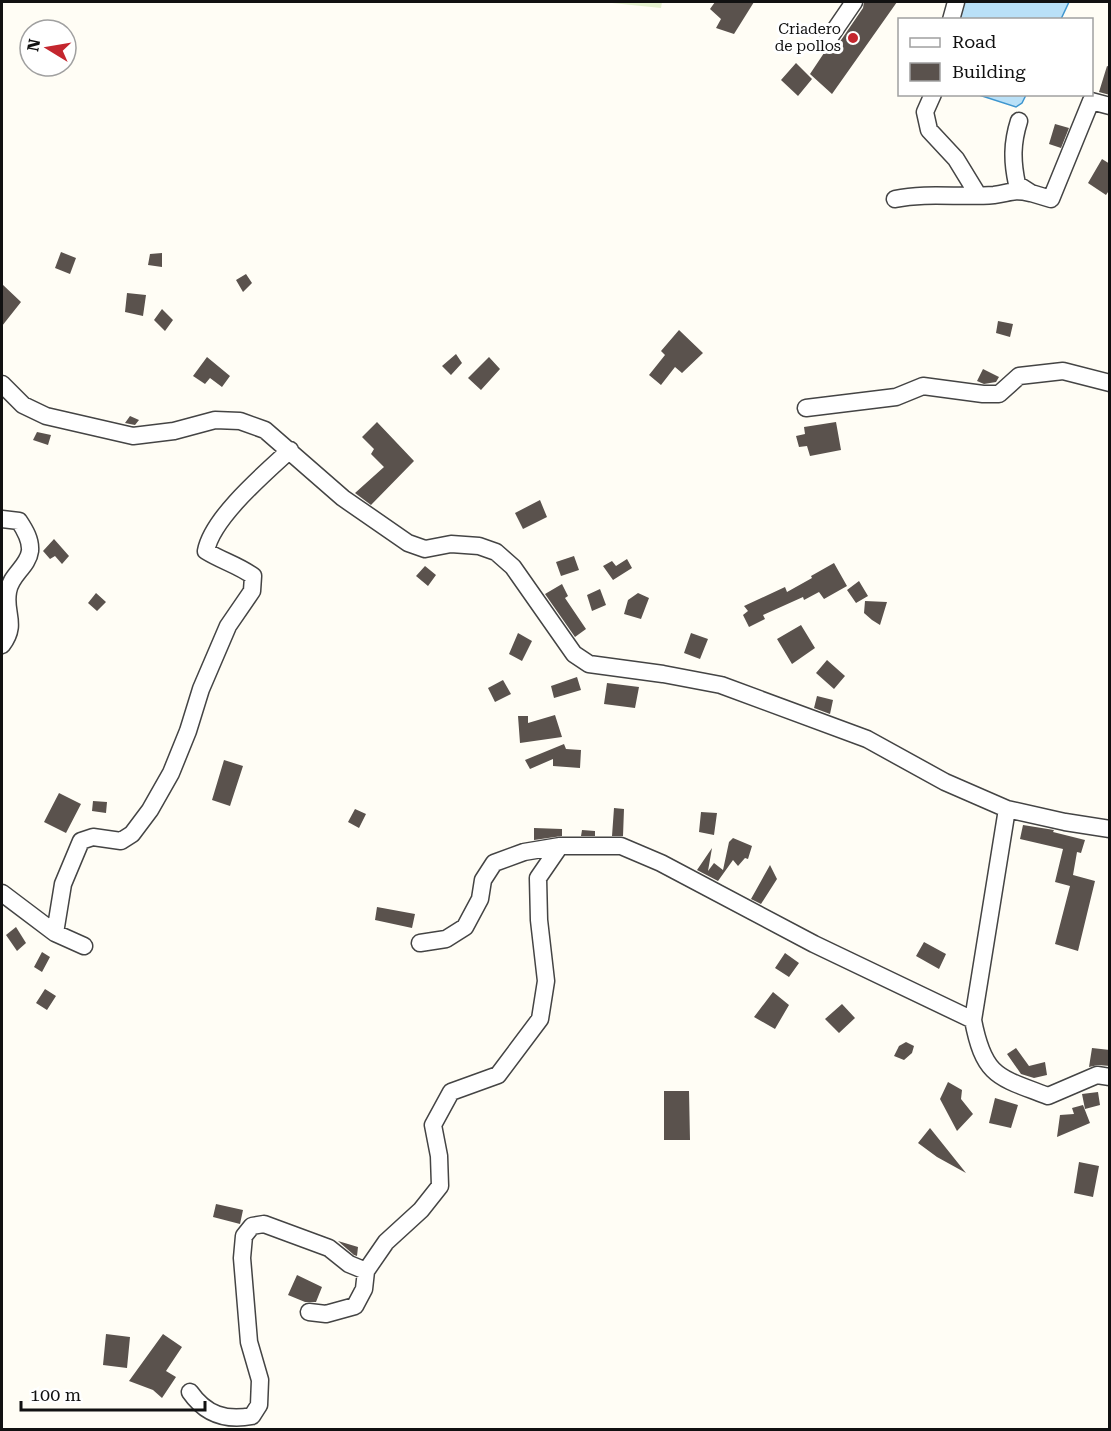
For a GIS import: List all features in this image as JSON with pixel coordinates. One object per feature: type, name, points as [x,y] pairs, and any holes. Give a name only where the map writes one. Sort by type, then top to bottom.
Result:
[{"type":"street","points":[[828,40],[854,2]]},
{"type":"street","points":[[952,18],[956,2]]},
{"type":"street","points":[[932,96],[926,112],[929,130],[956,159],[978,195]]},
{"type":"street","points":[[895,199],[932,195],[993,195],[1017,190],[1051,199],[1092,102],[1110,106]]},
{"type":"street","points":[[1019,121],[1012,164],[1017,184],[1031,194]]},
{"type":"street","points":[[806,408],[896,397],[923,386],[999,394],[1019,376],[1063,371],[1110,383]]},
{"type":"street","points":[[2,384],[23,405],[46,416],[133,436],[174,431],[215,420],[240,421],[265,430],[343,498],[408,543],[425,549],[451,544],[479,546],[496,552],[513,567],[574,654],[588,664],[652,672],[721,685],[867,739],[945,782],[1007,809],[1110,829]]},
{"type":"street","points":[[55,933],[63,884],[81,842],[93,837],[121,841],[132,834],[150,810],[171,773],[188,732],[201,689],[228,626],[252,591],[254,576],[240,567],[221,561],[206,551],[208,539],[222,519],[257,480],[290,450]]},
{"type":"street","points":[[2,519],[19,521],[30,542],[30,554],[25,565],[16,573],[7,594],[11,625],[2,645]]},
{"type":"street","points":[[1007,809],[973,1020],[978,1046],[989,1067],[1008,1080],[1048,1096],[1097,1075],[1110,1077]]},
{"type":"street","points":[[420,943],[446,939],[465,927],[480,899],[483,880],[494,863],[524,852],[560,846],[621,846],[680,873],[814,944],[973,1020]]},
{"type":"street","points":[[309,1311],[326,1314],[355,1306],[364,1289],[366,1271],[386,1242],[421,1210],[440,1186],[439,1156],[433,1125],[451,1092],[498,1075],[540,1019],[546,981],[539,920],[538,878],[560,846]]},
{"type":"street","points":[[2,893],[55,933],[84,946]]},
{"type":"street","points":[[190,1392],[198,1404],[215,1414],[236,1419],[252,1416],[259,1405],[260,1380],[249,1342],[242,1258],[244,1236],[252,1226],[264,1224],[329,1248],[349,1264],[366,1271]]},
{"type":"green space","points":[[602,2],[662,2],[661,8]]},
{"type":"water","points":[[963,2],[1069,2],[1061,18],[959,18]]},
{"type":"water","points":[[982,96],[1026,96],[1022,103],[1016,107]]},
{"type":"building","points":[[715,2],[754,2],[734,34],[716,28],[721,19],[710,9]]},
{"type":"building","name":"Criadero de pollos","points":[[864,2],[897,2],[832,94],[810,74],[826,50],[832,50],[837,46],[863,8]]},
{"type":"building","points":[[796,63],[812,79],[798,96],[781,80]]},
{"type":"building","points":[[1107,66],[1110,67],[1110,95],[1099,92]]},
{"type":"building","points":[[1055,124],[1069,128],[1061,148],[1049,144]]},
{"type":"building","points":[[1102,159],[1110,164],[1110,189],[1106,195],[1088,183]]},
{"type":"building","points":[[61,252],[76,258],[70,274],[55,268]]},
{"type":"building","points":[[162,253],[162,267],[148,265],[150,254]]},
{"type":"building","points":[[246,274],[252,283],[243,292],[236,280]]},
{"type":"building","points":[[2,284],[21,302],[2,326]]},
{"type":"building","points":[[127,293],[146,295],[143,316],[125,312]]},
{"type":"building","points":[[162,309],[173,320],[165,331],[154,320]]},
{"type":"building","points":[[998,321],[1013,324],[1010,337],[996,333]]},
{"type":"building","points":[[679,330],[703,353],[682,373],[675,367],[661,385],[649,375],[665,355],[661,351]]},
{"type":"building","points":[[456,354],[462,363],[451,375],[442,366]]},
{"type":"building","points":[[207,357],[230,376],[222,387],[210,378],[205,384],[193,376]]},
{"type":"building","points":[[489,357],[500,369],[481,390],[468,378]]},
{"type":"building","points":[[983,369],[999,377],[996,382],[984,384],[977,381]]},
{"type":"building","points":[[130,416],[139,420],[135,425],[125,423]]},
{"type":"building","points":[[377,422],[414,461],[371,505],[355,493],[384,467],[371,454],[374,449],[362,437]]},
{"type":"building","points":[[836,422],[841,450],[810,456],[807,446],[799,447],[796,436],[805,434],[804,427]]},
{"type":"building","points":[[37,432],[51,435],[48,445],[33,440]]},
{"type":"building","points":[[540,500],[547,517],[523,529],[515,513]]},
{"type":"building","points":[[54,539],[69,556],[62,564],[55,556],[50,559],[43,551]]},
{"type":"building","points":[[574,556],[579,570],[561,576],[556,562]]},
{"type":"building","points":[[627,559],[632,568],[613,580],[603,566],[612,561],[616,566]]},
{"type":"building","points":[[834,563],[847,586],[824,599],[819,592],[804,600],[803,597],[763,615],[765,619],[749,627],[743,615],[748,611],[744,606],[785,587],[787,592]]},
{"type":"building","points":[[425,566],[436,575],[428,586],[416,576]]},
{"type":"building","points":[[859,581],[868,596],[856,603],[847,590]]},
{"type":"building","points":[[562,584],[568,596],[565,598],[586,629],[575,637],[545,594]]},
{"type":"building","points":[[600,589],[606,605],[592,611],[587,595]]},
{"type":"building","points":[[96,593],[106,602],[97,611],[88,603]]},
{"type":"building","points":[[638,593],[649,598],[641,619],[624,614],[628,600]]},
{"type":"building","points":[[865,601],[887,602],[880,625],[864,613]]},
{"type":"building","points":[[801,625],[815,648],[792,664],[777,639]]},
{"type":"building","points":[[518,633],[532,641],[522,661],[509,654]]},
{"type":"building","points":[[691,633],[708,639],[700,659],[684,653]]},
{"type":"building","points":[[827,660],[845,676],[834,689],[816,673]]},
{"type":"building","points":[[577,677],[581,690],[554,698],[551,686]]},
{"type":"building","points":[[503,680],[511,694],[495,702],[488,688]]},
{"type":"building","points":[[607,683],[639,687],[635,708],[604,704]]},
{"type":"building","points":[[817,696],[833,700],[830,714],[814,708]]},
{"type":"building","points":[[555,715],[562,737],[520,743],[518,716],[528,716],[528,723]]},
{"type":"building","points":[[564,744],[566,749],[581,750],[580,768],[553,766],[553,759],[530,769],[525,760]]},
{"type":"building","points":[[224,760],[243,766],[230,806],[212,800]]},
{"type":"building","points":[[59,793],[81,804],[66,833],[44,822]]},
{"type":"building","points":[[93,801],[107,802],[106,813],[92,811]]},
{"type":"building","points":[[614,808],[624,809],[623,836],[612,836]]},
{"type":"building","points":[[355,809],[366,814],[359,828],[348,822]]},
{"type":"building","points":[[701,812],[717,813],[714,835],[699,832]]},
{"type":"building","points":[[1023,825],[1054,830],[1053,832],[1085,840],[1081,853],[1077,852],[1073,875],[1095,881],[1078,951],[1055,944],[1070,886],[1055,882],[1063,849],[1020,839]]},
{"type":"building","points":[[534,828],[562,829],[562,836],[534,840]]},
{"type":"building","points":[[582,830],[595,831],[595,836],[581,836]]},
{"type":"building","points":[[733,838],[752,846],[748,859],[745,858],[738,866],[733,860],[718,881],[697,870],[712,848],[708,871],[714,863],[723,870],[729,842]]},
{"type":"building","points":[[770,865],[777,879],[761,904],[751,899]]},
{"type":"building","points":[[377,907],[415,914],[412,928],[375,920]]},
{"type":"building","points":[[16,927],[26,943],[17,951],[6,935]]},
{"type":"building","points":[[924,942],[946,954],[939,969],[916,956]]},
{"type":"building","points":[[42,952],[50,957],[42,972],[34,967]]},
{"type":"building","points":[[785,953],[799,963],[789,977],[775,968]]},
{"type":"building","points":[[45,989],[56,996],[47,1010],[36,1003]]},
{"type":"building","points":[[773,992],[789,1005],[775,1029],[754,1017]]},
{"type":"building","points":[[842,1004],[855,1018],[839,1033],[825,1019]]},
{"type":"building","points":[[906,1042],[914,1046],[912,1053],[904,1060],[894,1056],[899,1046]]},
{"type":"building","points":[[1016,1048],[1029,1066],[1045,1062],[1047,1075],[1034,1078],[1021,1074],[1007,1054]]},
{"type":"building","points":[[1092,1048],[1110,1050],[1110,1066],[1089,1067]]},
{"type":"building","points":[[948,1082],[962,1090],[961,1099],[973,1114],[957,1131],[940,1099]]},
{"type":"building","points":[[664,1091],[689,1091],[690,1140],[664,1140]]},
{"type":"building","points":[[1098,1092],[1100,1105],[1085,1109],[1082,1094]]},
{"type":"building","points":[[995,1098],[1018,1105],[1011,1128],[989,1123]]},
{"type":"building","points":[[1083,1105],[1090,1123],[1057,1137],[1060,1115],[1074,1114],[1072,1108]]},
{"type":"building","points":[[930,1128],[966,1173],[937,1157],[918,1143]]},
{"type":"building","points":[[1079,1162],[1099,1166],[1093,1197],[1074,1193]]},
{"type":"building","points":[[216,1204],[243,1210],[240,1224],[213,1217]]},
{"type":"building","points":[[338,1241],[358,1247],[357,1256],[354,1255]]},
{"type":"building","points":[[297,1275],[322,1287],[316,1302],[305,1302],[288,1295]]},
{"type":"building","points":[[106,1334],[130,1337],[127,1368],[103,1365]]},
{"type":"building","points":[[163,1334],[182,1347],[166,1371],[176,1377],[162,1398],[153,1390],[129,1381]]},
{"type":"place","name":"Criadero de pollos","points":[[853,38]]}]
